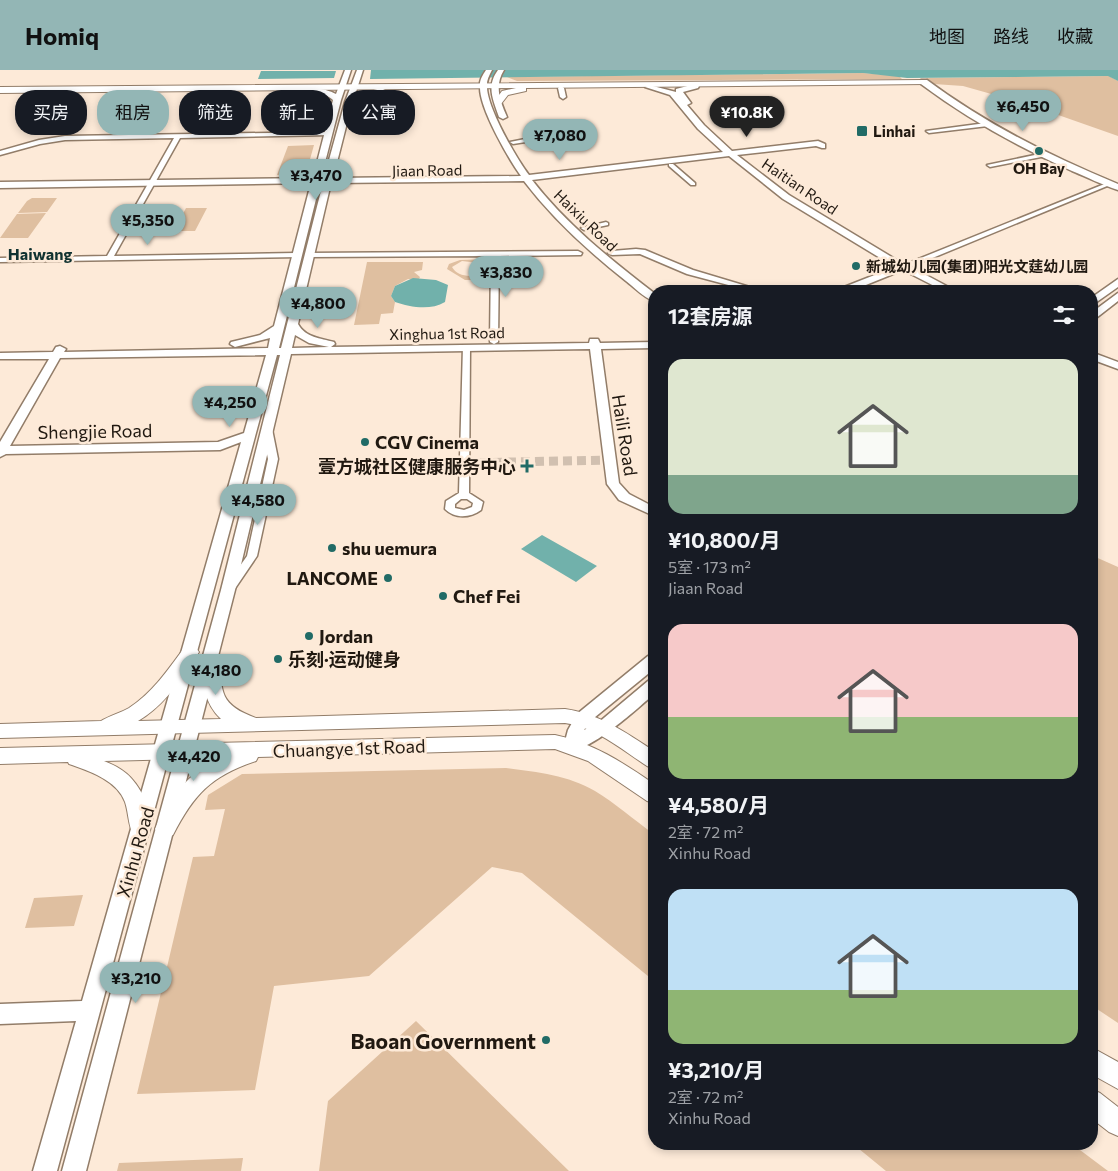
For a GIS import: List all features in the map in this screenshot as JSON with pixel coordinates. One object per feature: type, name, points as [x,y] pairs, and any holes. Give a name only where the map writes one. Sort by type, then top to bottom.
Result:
[{"type":"main road","points":[[0,94],[318,86],[333,84],[347,73]]},
{"type":"main road","name":"Xinhu Road","points":[[333,115],[347,73]]},
{"type":"main road","points":[[359,74],[368,83],[390,86]]},
{"type":"main road","name":"Xinhu Road","points":[[354,88],[359,74]]},
{"type":"main road","points":[[354,88],[381,90],[452,87],[484,79],[497,79],[530,86],[924,82],[986,124],[1044,155],[1118,188]]},
{"type":"main road","name":"Haixiu Road","points":[[484,79],[486,100],[516,162],[532,174],[584,228],[652,285]]},
{"type":"main road","points":[[497,79],[530,86],[561,88],[749,84]]},
{"type":"main road","name":"Haixiu Road","points":[[497,79],[498,102],[513,142],[532,174],[541,195],[598,253],[648,293]]},
{"type":"main road","points":[[318,86],[342,88],[390,86],[452,87],[474,92],[486,100]]},
{"type":"main road","points":[[498,102],[507,93],[530,86]]},
{"type":"main road","name":"Haitian Road","points":[[695,86],[682,89],[679,92],[720,142]]},
{"type":"main road","name":"Haitian Road","points":[[649,87],[674,93],[701,127],[753,169],[842,227],[940,285]]},
{"type":"main road","points":[[318,90],[342,88]]},
{"type":"main road","points":[[0,90],[272,90]]},
{"type":"main road","points":[[333,96],[337,100]]},
{"type":"main road","name":"Xinhu Road","points":[[74,1171],[211,657],[267,429],[274,372],[280,348],[293,324],[319,216],[321,187],[343,119]]},
{"type":"main road","name":"Xinhu Road","points":[[325,171],[328,135]]},
{"type":"main road","points":[[700,157],[718,151],[720,142],[739,148],[772,150]]},
{"type":"main road","name":"Jiaan Road","points":[[532,174],[576,177],[820,144]]},
{"type":"main road","points":[[753,169],[751,162],[753,159],[772,150]]},
{"type":"main road","name":"Jiaan Road","points":[[0,185],[290,184],[321,187],[354,183],[492,181],[532,174],[589,171],[700,157],[735,155]]},
{"type":"main road","points":[[492,181],[515,173],[517,170],[516,162]]},
{"type":"main road","points":[[689,163],[730,162],[753,169]]},
{"type":"main road","points":[[290,184],[325,171],[354,183]]},
{"type":"main road","points":[[553,185],[576,177]]},
{"type":"main road","points":[[492,181],[520,185],[541,195]]},
{"type":"main road","points":[[290,184],[307,188],[338,188],[354,183]]},
{"type":"main road","name":"Jiaan Road","points":[[0,189],[150,185]]},
{"type":"main road","name":"Xinhu Road","points":[[280,348],[279,327],[296,255],[308,216],[321,187]]},
{"type":"main road","points":[[308,216],[314,213],[319,216]]},
{"type":"main road","points":[[857,285],[906,266]]},
{"type":"main road","name":"Haitian Road","points":[[906,266],[949,285]]},
{"type":"main road","points":[[1098,298],[1118,282]]},
{"type":"main road","points":[[288,292],[294,295],[301,292]]},
{"type":"main road","points":[[1098,313],[1118,296]]},
{"type":"main road","points":[[293,324],[298,333],[305,338],[333,347]]},
{"type":"main road","points":[[224,346],[258,340],[269,336],[279,327]]},
{"type":"main road","name":"Xinghua 1st Road","points":[[369,346],[466,348],[595,344],[648,339]]},
{"type":"main road","name":"Xinghua 1st Road","points":[[171,350],[224,346],[280,348],[494,342],[648,346]]},
{"type":"main road","name":"Haili Road","points":[[595,344],[613,484],[624,497],[648,509]]},
{"type":"main road","points":[[234,352],[255,356],[274,372],[300,358],[333,347]]},
{"type":"main road","name":"Xinghua 1st Road","points":[[0,356],[59,352],[171,350],[234,352],[280,348]]},
{"type":"main road","name":"Xinghua 1st Road","points":[[0,350],[59,352]]},
{"type":"main road","points":[[1,451],[59,352]]},
{"type":"main road","points":[[1098,352],[1118,360]]},
{"type":"main road","points":[[1098,358],[1118,366]]},
{"type":"main road","name":"Xinhu Road","points":[[45,1171],[170,728],[249,435],[274,372]]},
{"type":"main road","name":"Shengjie Road","points":[[1,451],[220,446],[249,435]]},
{"type":"main road","name":"Shengjie Road","points":[[220,446],[243,456]]},
{"type":"main road","points":[[80,730],[116,723],[140,710],[158,694],[190,652]]},
{"type":"main road","points":[[211,657],[212,692],[216,702],[222,709],[244,722],[272,725]]},
{"type":"main road","points":[[572,745],[576,730],[583,718],[648,665]]},
{"type":"main road","points":[[638,673],[635,680],[638,684],[648,687]]},
{"type":"main road","points":[[572,745],[604,727],[648,690]]},
{"type":"main road","name":"Chuangye 1st Road","points":[[0,731],[170,728],[544,716],[583,718],[604,727],[648,758]]},
{"type":"main road","name":"Chuangye 1st Road","points":[[0,756],[545,742],[572,745],[599,757],[648,791]]},
{"type":"main road","points":[[166,828],[178,803],[199,781],[226,764],[274,750]]},
{"type":"main road","points":[[63,755],[104,769],[127,784],[136,803],[141,830]]},
{"type":"main road","points":[[0,1014],[90,1011]]},
{"type":"main road","points":[[1098,1064],[1118,1077]]},
{"type":"main road","points":[[1098,1102],[1118,1114]]},
{"type":"main road","points":[[1098,1108],[1118,1124]]},
{"type":"street","points":[[561,88],[563,98]]},
{"type":"street","points":[[930,131],[986,124]]},
{"type":"street","points":[[0,153],[59,138],[261,135]]},
{"type":"street","points":[[109,258],[178,136]]},
{"type":"street","points":[[513,142],[530,140]]},
{"type":"street","points":[[990,165],[1044,155]]},
{"type":"street","points":[[671,165],[693,184]]},
{"type":"street","points":[[906,266],[1109,184]]},
{"type":"street","points":[[584,228],[606,224]]},
{"type":"street","points":[[612,253],[642,252],[690,272],[737,285]]},
{"type":"street","points":[[310,255],[578,253]]},
{"type":"street","points":[[494,342],[495,254]]},
{"type":"street","points":[[0,260],[296,255]]},
{"type":"street","points":[[464,496],[466,348]]},
{"type":"shaded area","points":[[863,73],[899,76],[902,79],[517,81],[507,77]]},
{"type":"shaded area","points":[[1109,76],[1118,81],[1118,136],[1027,104],[963,86],[934,84],[926,78]]},
{"type":"shaded area","points":[[314,145],[307,170],[295,174],[277,175],[288,146]]},
{"type":"shaded area","points":[[32,198],[57,198],[47,212],[18,213],[27,201]]},
{"type":"shaded area","points":[[186,208],[207,208],[195,231],[174,231]]},
{"type":"shaded area","points":[[46,213],[28,238],[0,238],[17,214]]},
{"type":"shaded area","points":[[491,259],[491,280],[465,280],[447,269],[449,264],[460,260]],"holes":[[[462,261],[478,263],[486,269],[473,276],[463,275],[452,267]]]},
{"type":"shaded area","points":[[367,262],[423,262],[422,270],[414,272],[420,277],[419,279],[408,279],[395,286],[391,296],[395,302],[393,313],[381,314],[379,324],[354,325]]},
{"type":"shaded area","points":[[1098,558],[1118,567],[1118,1023],[1098,1010]]},
{"type":"shaded area","points":[[506,768],[552,775],[585,786],[610,801],[648,830],[648,976],[522,873],[492,867],[369,976],[274,986],[255,1090],[137,1094],[193,857],[214,856],[225,809],[205,810],[208,795],[242,774]]},
{"type":"shaded area","points":[[83,895],[74,926],[25,928],[34,898]]},
{"type":"shaded area","points":[[416,1021],[569,1171],[319,1171],[328,1101]]},
{"type":"shaded area","points":[[860,1150],[1080,1150],[1108,1171],[886,1171]]},
{"type":"shaded area","points":[[243,1158],[241,1171],[117,1171],[119,1163]]},
{"type":"water","points":[[371,70],[1118,70],[1118,81],[1108,76],[907,78],[863,73],[370,79]]},
{"type":"water","points":[[261,71],[336,71],[334,78],[258,79]]},
{"type":"water","points":[[413,278],[436,280],[448,285],[445,302],[427,307],[413,307],[395,302],[391,296],[395,286]]},
{"type":"water","points":[[542,535],[597,566],[576,582],[521,549]]},
{"type":"tunnel","points":[[465,463],[610,460]]},
{"type":"place","name":"Linhai","points":[[862,131]]},
{"type":"place","name":"OH Bay","points":[[1039,151]]},
{"type":"place","name":"新城幼儿园(集团)阳光文莛幼儿园","points":[[856,266]]},
{"type":"place","name":"CGV Cinema","points":[[365,442]]},
{"type":"place","name":"壹方城社区健康服务中心","points":[[527,466]]},
{"type":"place","name":"shu uemura","points":[[332,548]]},
{"type":"place","name":"LANCOME","points":[[388,578]]},
{"type":"place","name":"Chef Fei","points":[[443,596]]},
{"type":"place","name":"Jordan","points":[[309,636]]},
{"type":"place","name":"乐刻·运动健身","points":[[278,659]]},
{"type":"place","name":"Baoan Government","points":[[546,1040]]},
{"type":"district","name":"Haiwang","points":[[40,253]]}]
